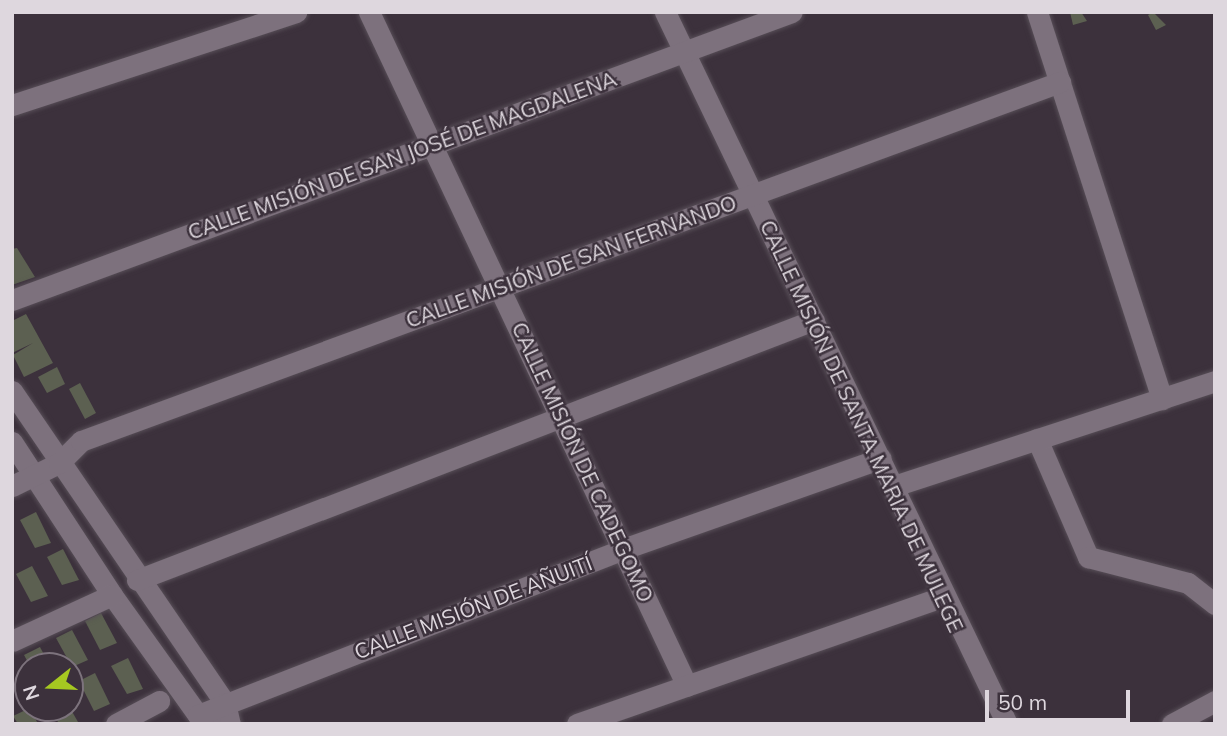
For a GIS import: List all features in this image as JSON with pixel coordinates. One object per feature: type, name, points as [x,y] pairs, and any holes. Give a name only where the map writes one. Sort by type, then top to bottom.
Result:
[{"type":"street","points":[[12,106],[296,12]]},
{"type":"street","name":"CALLE MISIÓN DE CADEGOMO","points":[[369,12],[429,143],[626,548],[687,685]]},
{"type":"street","name":"CALLE MISIÓN DE SANTA MARIA DE MULEGE","points":[[665,12],[881,458],[942,597],[1007,724]]},
{"type":"street","name":"CALLE MISIÓN DE SAN JOSÉ DE MAGDALENA","points":[[12,300],[429,143],[792,12]]},
{"type":"street","points":[[1037,12],[1162,399]]},
{"type":"street","name":"CALLE MISIÓN DE SAN FERNANDO","points":[[12,486],[59,463],[81,441],[1060,82]]},
{"type":"street","points":[[137,580],[814,320]]},
{"type":"street","points":[[894,486],[1215,381]]},
{"type":"street","points":[[12,391],[227,713]]},
{"type":"street","points":[[41,436],[14,447],[112,595],[206,720]]},
{"type":"street","name":"CALLE MISIÓN DE SAN FERNANDO","points":[[41,436],[81,441]]},
{"type":"street","points":[[1037,439],[1088,556],[1188,583],[1215,604]]},
{"type":"street","name":"CALLE MISIÓN DE AÑUITÍ","points":[[206,720],[626,548],[881,458]]},
{"type":"street","points":[[12,641],[112,595]]},
{"type":"street","points":[[576,724],[942,597]]},
{"type":"street","points":[[116,724],[159,701]]},
{"type":"street","points":[[1172,724],[1215,701]]},
{"type":"building","points":[[1070,12],[1081,12],[1087,21],[1073,25]]},
{"type":"building","points":[[1153,12],[1166,25],[1156,30],[1148,15]]},
{"type":"building","points":[[17,248],[35,277],[12,285],[12,249]]},
{"type":"building","points":[[26,314],[53,363],[24,377],[13,355],[33,343],[12,353],[12,321]]},
{"type":"building","points":[[57,367],[65,384],[47,393],[38,377]]},
{"type":"building","points":[[80,383],[96,413],[85,419],[69,389]]},
{"type":"building","points":[[36,512],[51,543],[35,548],[20,520]]},
{"type":"building","points":[[63,549],[79,580],[62,585],[47,557]]},
{"type":"building","points":[[32,566],[48,596],[31,602],[16,574]]},
{"type":"building","points":[[101,613],[117,643],[100,650],[85,621]]},
{"type":"building","points":[[72,630],[84,652],[64,652],[56,638]]},
{"type":"building","points":[[40,647],[43,652],[30,652]]},
{"type":"building","points":[[128,658],[143,689],[127,694],[111,666]]},
{"type":"building","points":[[95,673],[110,704],[94,711],[84,691],[84,678]]},
{"type":"building","points":[[17,722],[38,724],[18,724]]}]
